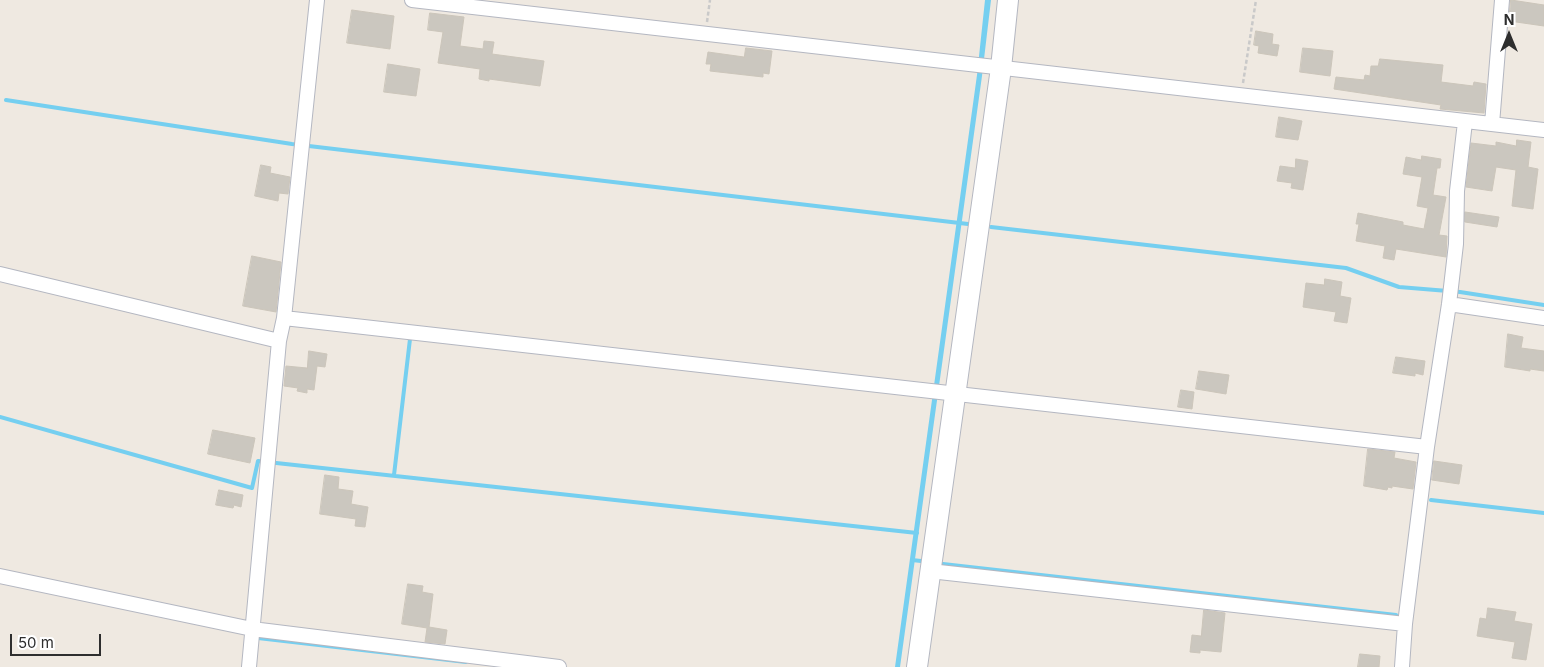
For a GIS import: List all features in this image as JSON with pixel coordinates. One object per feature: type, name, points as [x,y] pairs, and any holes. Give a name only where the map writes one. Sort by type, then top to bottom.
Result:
[{"type":"street","points":[[248,667],[279,341],[284,318],[316,0]]},
{"type":"street","points":[[412,0],[1544,130]]},
{"type":"street","points":[[917,667],[930,571],[942,392],[988,66],[1008,0]]},
{"type":"street","points":[[1492,124],[1502,0]]},
{"type":"street","points":[[1402,667],[1405,624],[1427,447],[1450,296],[1456,244],[1457,191],[1465,122]]},
{"type":"street","points":[[0,274],[279,341]]},
{"type":"street","points":[[1450,296],[1544,318]]},
{"type":"street","points":[[284,318],[1427,447]]},
{"type":"street","points":[[930,571],[1405,624]]},
{"type":"street","points":[[0,576],[252,630],[560,667]]},
{"type":"path","points":[[705,33],[710,0]]},
{"type":"path","points":[[1241,96],[1256,0]]},
{"type":"water","points":[[985,0],[991,0],[982,76],[900,667],[895,667],[977,75]]},
{"type":"building","points":[[1511,0],[1544,5],[1544,26],[1509,21]]},
{"type":"building","points":[[352,10],[394,16],[390,49],[347,43]]},
{"type":"building","points":[[430,13],[464,17],[460,46],[483,49],[484,41],[494,42],[492,54],[544,61],[540,86],[479,79],[480,69],[438,63],[443,32],[428,30]]},
{"type":"building","points":[[1256,31],[1273,34],[1272,44],[1279,45],[1277,56],[1258,53],[1259,46],[1254,45]]},
{"type":"building","points":[[746,48],[772,51],[769,74],[763,73],[763,77],[710,71],[711,64],[706,64],[708,52],[744,57]]},
{"type":"building","points":[[1303,48],[1333,51],[1330,76],[1300,72]]},
{"type":"building","points":[[1380,59],[1443,65],[1441,82],[1473,86],[1474,82],[1486,84],[1484,113],[1440,109],[1441,105],[1334,89],[1336,77],[1364,80],[1365,75],[1370,76],[1371,66],[1378,66]]},
{"type":"building","points":[[388,64],[420,69],[416,96],[384,92]]},
{"type":"building","points":[[1279,117],[1302,121],[1298,140],[1276,137]]},
{"type":"building","points":[[1517,140],[1531,142],[1528,167],[1538,169],[1533,209],[1512,206],[1516,170],[1496,167],[1492,191],[1466,187],[1471,143],[1496,146],[1496,142],[1516,146]]},
{"type":"building","points":[[1422,156],[1441,159],[1440,168],[1437,168],[1433,195],[1446,197],[1439,235],[1447,236],[1446,257],[1396,249],[1394,260],[1383,258],[1385,246],[1356,241],[1359,224],[1356,224],[1358,213],[1403,222],[1403,225],[1424,229],[1428,208],[1417,206],[1422,177],[1403,174],[1406,157],[1421,160]]},
{"type":"building","points":[[1296,159],[1308,161],[1303,190],[1291,188],[1292,183],[1277,181],[1280,166],[1295,168]]},
{"type":"building","points":[[261,165],[271,167],[270,173],[290,177],[288,194],[279,193],[278,201],[255,196]]},
{"type":"building","points":[[1465,212],[1499,217],[1497,227],[1465,222]]},
{"type":"building","points":[[252,256],[281,262],[276,312],[243,306]]},
{"type":"building","points":[[1325,279],[1342,282],[1340,296],[1351,298],[1347,323],[1334,321],[1336,312],[1303,307],[1306,283],[1324,285]]},
{"type":"building","points":[[1508,334],[1523,337],[1521,348],[1544,351],[1544,371],[1505,367]]},
{"type":"building","points":[[309,351],[327,354],[325,367],[317,366],[314,390],[307,389],[307,393],[297,391],[298,388],[284,386],[286,366],[307,368]]},
{"type":"building","points":[[1396,357],[1425,361],[1423,375],[1415,373],[1415,376],[1393,373]]},
{"type":"building","points":[[1199,371],[1229,375],[1226,394],[1196,389]]},
{"type":"building","points":[[1181,390],[1194,392],[1192,409],[1178,407]]},
{"type":"building","points":[[213,430],[255,438],[250,463],[208,454]]},
{"type":"building","points":[[1368,449],[1395,452],[1394,458],[1416,462],[1413,489],[1392,486],[1392,488],[1388,487],[1387,490],[1364,486]]},
{"type":"building","points":[[1434,461],[1462,465],[1459,484],[1432,480]]},
{"type":"building","points":[[325,475],[339,477],[338,489],[353,491],[351,504],[368,507],[365,527],[355,526],[356,519],[320,514]]},
{"type":"building","points":[[219,490],[243,495],[241,507],[234,505],[233,508],[216,505]]},
{"type":"building","points":[[408,584],[423,586],[422,592],[433,594],[429,627],[447,630],[445,644],[425,642],[427,628],[402,624]]},
{"type":"building","points":[[1488,608],[1516,612],[1514,621],[1532,624],[1526,660],[1512,658],[1515,642],[1477,636],[1480,618],[1486,619]]},
{"type":"building","points":[[1204,610],[1225,613],[1221,652],[1200,650],[1200,653],[1190,652],[1192,635],[1201,636]]},
{"type":"building","points":[[1360,654],[1380,656],[1379,667],[1358,667]]},
{"type":"waterway","points":[[6,100],[292,144],[968,224]]},
{"type":"waterway","points":[[991,227],[1346,268],[1399,287],[1460,292],[1544,305]]},
{"type":"waterway","points":[[394,475],[410,339]]},
{"type":"waterway","points":[[0,417],[252,488],[258,461],[917,533]]},
{"type":"waterway","points":[[1431,500],[1544,513]]},
{"type":"waterway","points":[[912,560],[921,561]]},
{"type":"waterway","points":[[943,564],[1396,615]]},
{"type":"waterway","points":[[258,638],[466,662]]}]
